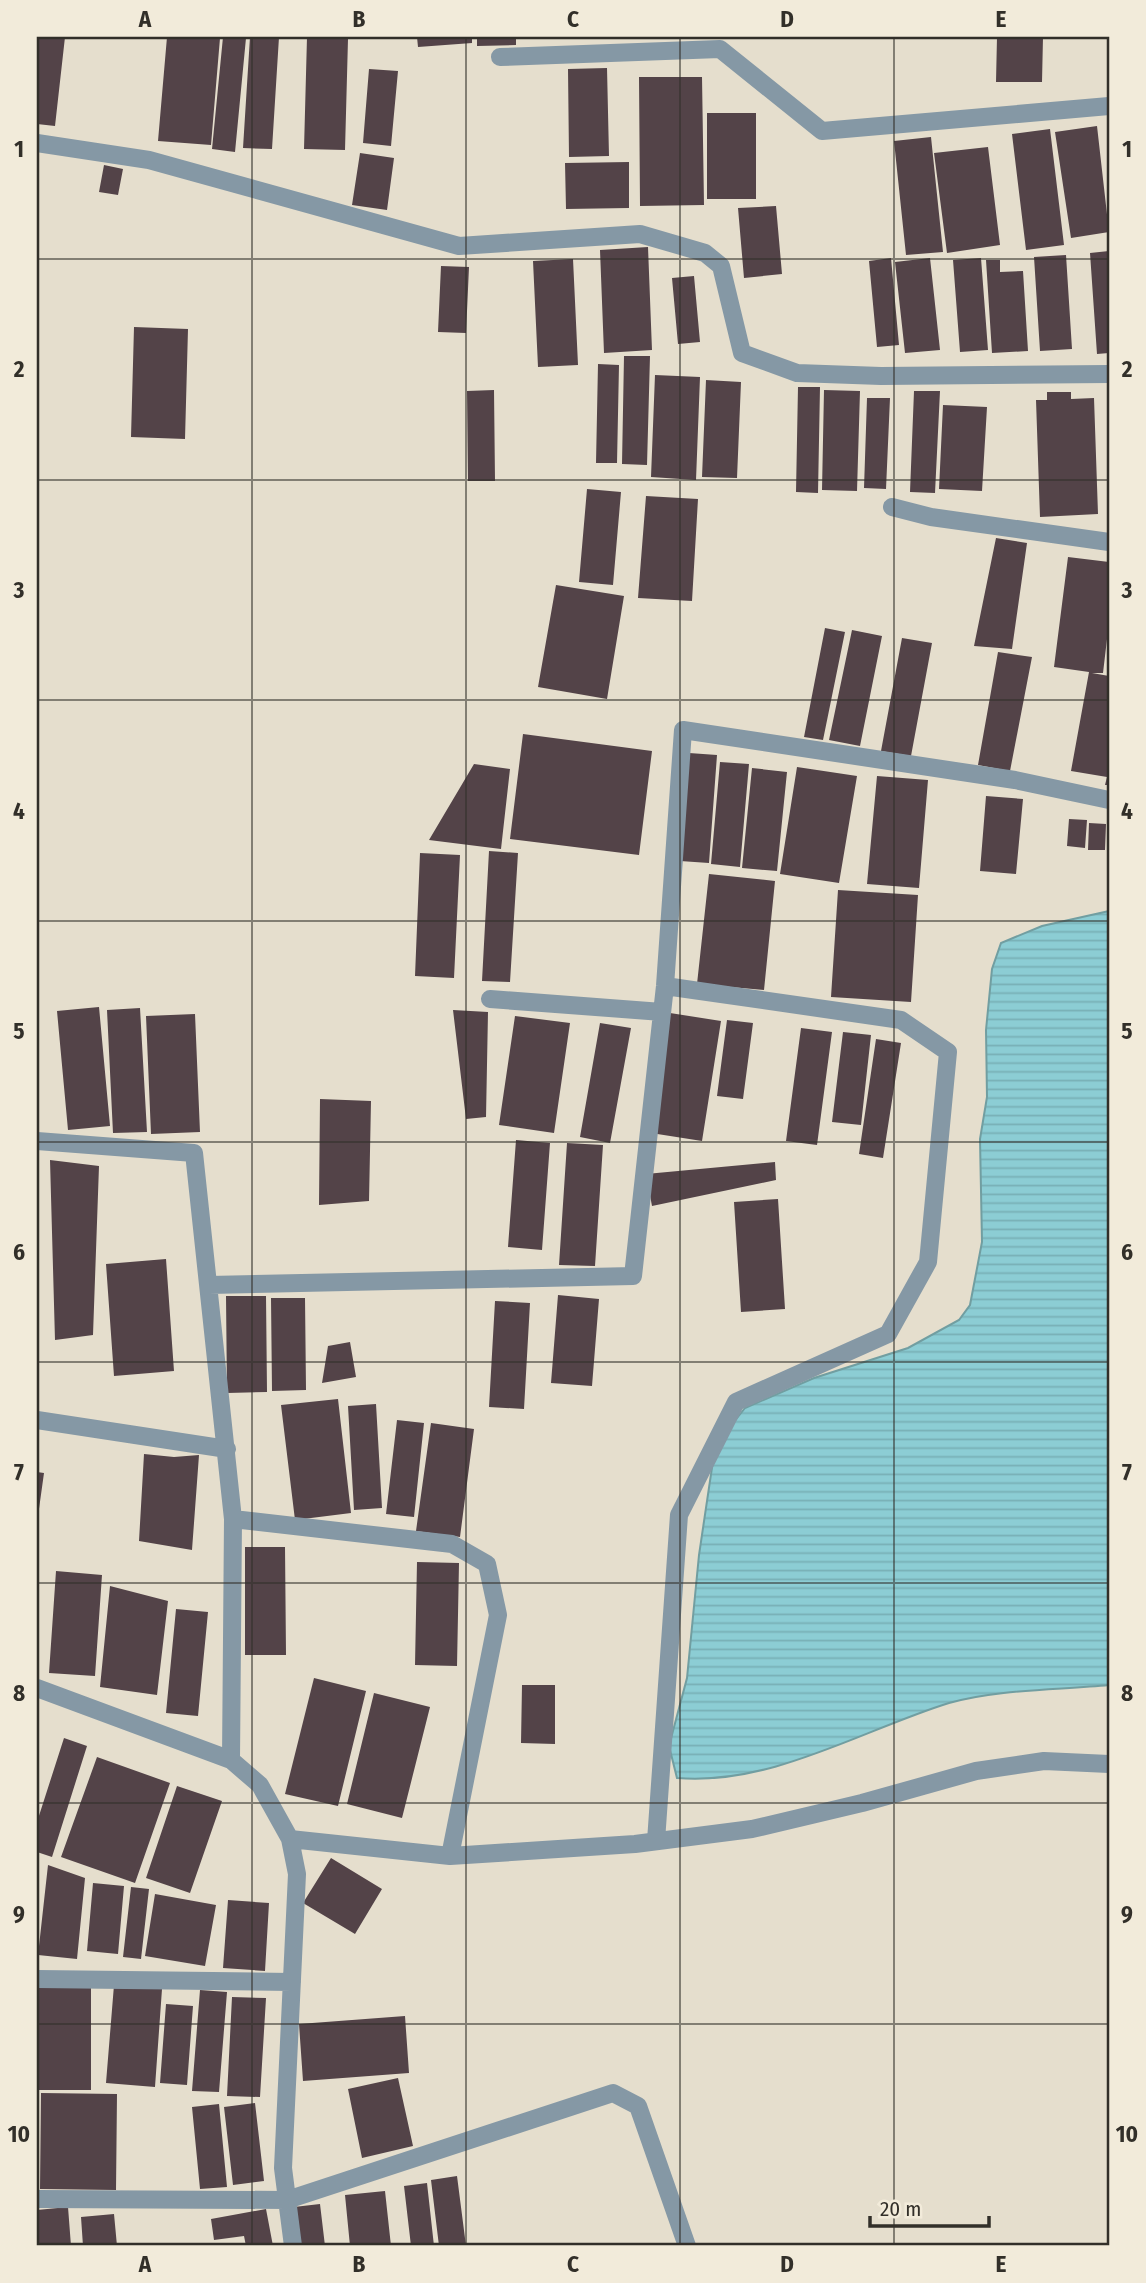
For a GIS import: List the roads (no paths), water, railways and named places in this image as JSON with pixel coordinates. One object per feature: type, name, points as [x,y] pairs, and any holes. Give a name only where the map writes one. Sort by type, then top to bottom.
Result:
[{"type":"street","points":[[500,57],[720,49],[822,131],[1109,106]]},
{"type":"street","points":[[37,143],[149,160],[459,246],[640,234],[705,253],[722,266],[742,353],[797,373],[881,376],[1109,374]]},
{"type":"street","points":[[892,507],[931,517],[1109,542]]},
{"type":"street","points":[[209,1285],[633,1276],[665,986],[683,730],[1015,779],[1109,800]]},
{"type":"street","points":[[656,1841],[679,1515],[736,1402],[888,1334],[928,1262],[948,1052],[901,1020],[665,986]]},
{"type":"street","points":[[490,999],[662,1012]]},
{"type":"street","points":[[37,1141],[194,1153],[233,1519],[231,1760]]},
{"type":"street","points":[[37,1420],[227,1449]]},
{"type":"street","points":[[233,1519],[452,1544],[487,1564],[498,1615],[450,1856]]},
{"type":"street","points":[[37,1688],[231,1760],[260,1785],[290,1839],[297,1874],[283,2168],[293,2246]]},
{"type":"street","points":[[290,1839],[450,1856],[656,1841],[752,1829],[976,1772],[1044,1761],[1109,1765]]},
{"type":"street","points":[[37,1979],[292,1982]]},
{"type":"street","points":[[37,2199],[286,2200],[613,2093],[638,2106],[687,2246]]},
{"type":"water","points":[[1109,911],[1109,1685],[1008,1692],[968,1698],[916,1714],[781,1765],[712,1778],[677,1778],[669,1746],[687,1678],[699,1555],[714,1454],[722,1437],[745,1408],[814,1378],[908,1348],[959,1320],[970,1305],[982,1242],[980,1139],[987,1097],[986,1030],[992,969],[1001,943],[1042,926]]}]
